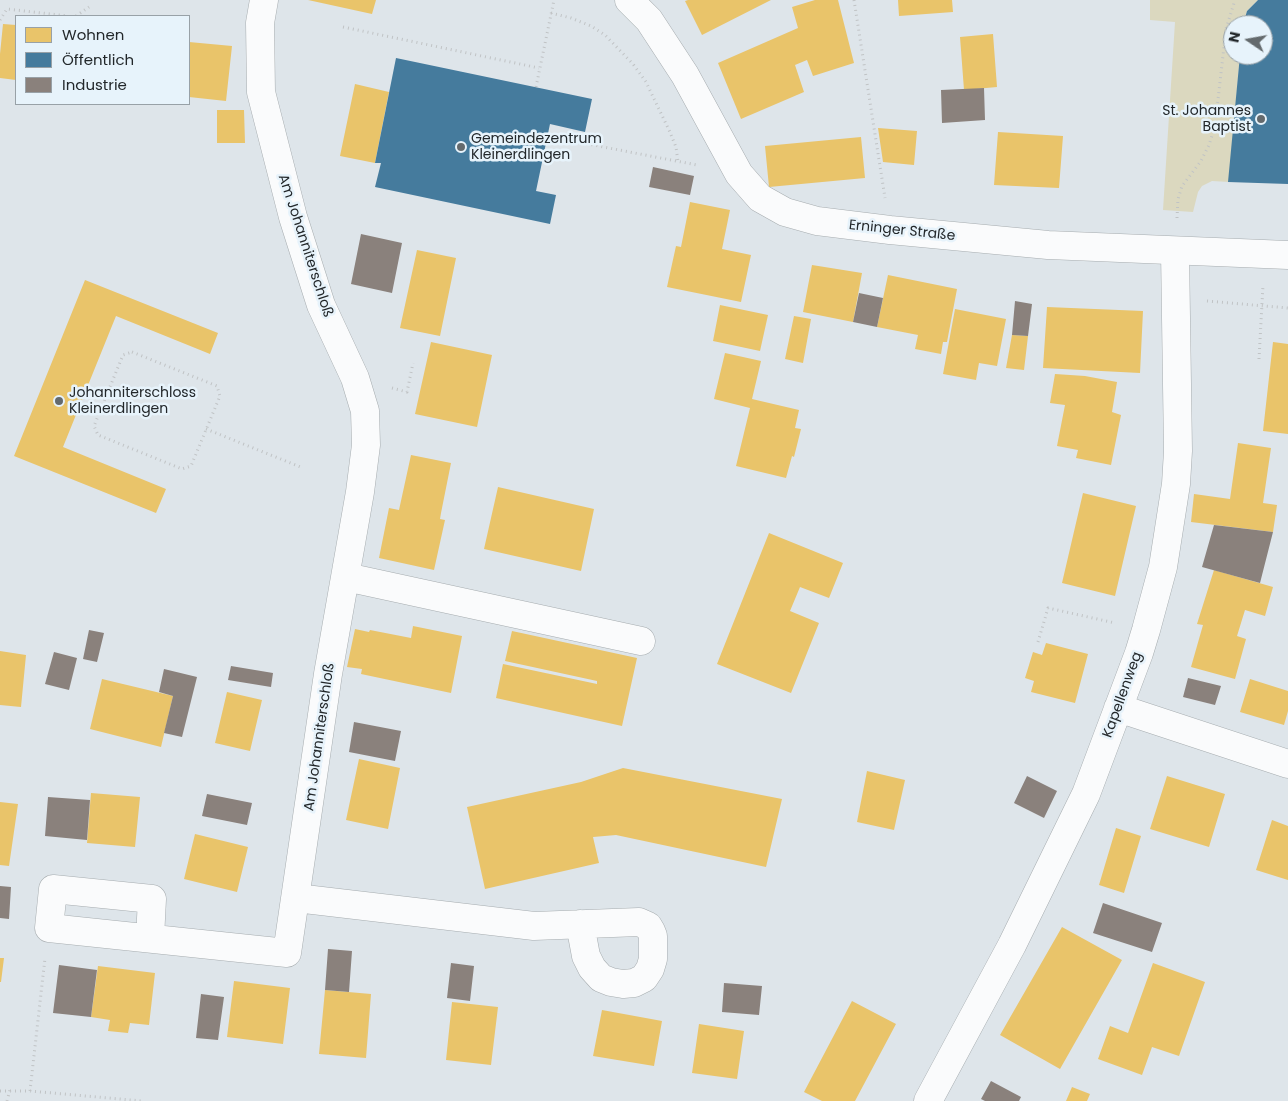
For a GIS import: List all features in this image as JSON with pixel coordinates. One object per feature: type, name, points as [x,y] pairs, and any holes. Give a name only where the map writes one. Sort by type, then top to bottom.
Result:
[{"type":"street","name":"Am Johanniterschloß","points":[[49,928],[287,953],[328,674],[346,577],[366,445],[365,411],[355,378],[321,305],[293,217],[261,92],[260,23],[264,0]]},
{"type":"street","name":"Erninger Straße","points":[[629,0],[649,20],[685,75],[739,174],[760,198],[784,212],[817,221],[1048,245],[1276,254]]},
{"type":"street","name":"Kapellenweg","points":[[928,1101],[1012,945],[1086,794],[1146,630],[1163,567],[1176,484],[1178,451],[1175,251]]},
{"type":"street","points":[[346,577],[641,641]]},
{"type":"street","points":[[1118,708],[1288,764]]},
{"type":"street","points":[[49,928],[53,889],[152,899],[150,938]]},
{"type":"street","points":[[296,898],[534,926],[580,924]]},
{"type":"path","points":[[536,87],[554,0]]},
{"type":"path","points":[[854,0],[890,230]]},
{"type":"path","points":[[1175,251],[1178,199],[1182,186],[1205,153],[1215,126],[1226,29],[1235,0]]},
{"type":"path","points":[[77,15],[89,7]]},
{"type":"path","points":[[0,20],[7,9],[59,15]]},
{"type":"path","points":[[551,13],[591,26],[605,35],[633,64],[646,82],[669,130],[676,147],[678,162]]},
{"type":"path","points":[[343,27],[539,68]]},
{"type":"path","points":[[562,139],[706,167],[732,159]]},
{"type":"path","points":[[1259,359],[1261,306],[1276,254]]},
{"type":"path","points":[[1177,299],[1288,308]]},
{"type":"path","points":[[132,352],[217,386],[220,396],[206,429],[191,466],[182,469],[98,435],[94,426],[123,355],[132,352]]},
{"type":"path","points":[[360,396],[388,386],[407,392],[413,363]]},
{"type":"path","points":[[206,429],[303,468]]},
{"type":"path","points":[[1038,642],[1048,608],[1146,630]]},
{"type":"path","points":[[30,1091],[49,928]]},
{"type":"path","points":[[7,1101],[10,1090]]},
{"type":"path","points":[[0,1091],[30,1091],[142,1101]]},
{"type":"shaded area","points":[[1150,0],[1258,0],[1247,11],[1246,15],[1223,15],[1223,65],[1239,65],[1229,182],[1212,181],[1202,186],[1198,192],[1193,212],[1163,210],[1175,22],[1150,20]]},
{"type":"building: Wohnen","points":[[308,0],[376,0],[372,14]]},
{"type":"building: Wohnen","points":[[771,0],[702,35],[685,1]]},
{"type":"building: Wohnen","points":[[815,0],[838,0],[854,63],[813,76],[807,60],[795,65],[804,92],[741,119],[718,63],[798,28],[792,7]]},
{"type":"building: Wohnen","points":[[898,0],[952,0],[953,12],[899,16]]},
{"type":"building: Wohnen","points":[[3,24],[15,25],[15,80],[0,78]]},
{"type":"building: Wohnen","points":[[993,34],[997,87],[964,90],[960,37]]},
{"type":"building: Wohnen","points":[[190,42],[232,46],[226,101],[190,97]]},
{"type":"building: Wohnen","points":[[355,84],[389,92],[375,163],[340,156]]},
{"type":"building: Wohnen","points":[[217,110],[244,110],[245,143],[217,143]]},
{"type":"building: Wohnen","points":[[878,128],[917,131],[914,165],[883,162]]},
{"type":"building: Wohnen","points":[[998,132],[1063,136],[1059,188],[994,185]]},
{"type":"building: Wohnen","points":[[861,137],[865,178],[769,187],[765,146]]},
{"type":"building: Wohnen","points":[[690,202],[730,210],[722,249],[751,255],[741,302],[667,287],[676,246],[681,247]]},
{"type":"building: Wohnen","points":[[417,250],[456,258],[440,336],[400,328]]},
{"type":"building: Wohnen","points":[[812,265],[862,273],[853,322],[803,312]]},
{"type":"building: Wohnen","points":[[888,275],[957,289],[947,342],[943,342],[941,354],[915,349],[918,335],[877,327]]},
{"type":"building: Wohnen","name":"Johanniterschloss Kleinerdlingen","points":[[85,280],[218,333],[210,354],[116,316],[63,447],[166,489],[156,513],[14,456]]},
{"type":"building: Wohnen","points":[[720,305],[768,315],[760,351],[713,341]]},
{"type":"building: Wohnen","points":[[1047,307],[1143,311],[1140,373],[1043,368]]},
{"type":"building: Wohnen","points":[[955,309],[1006,319],[997,366],[979,363],[976,380],[943,374]]},
{"type":"building: Wohnen","points":[[794,316],[811,319],[803,363],[785,359]]},
{"type":"building: Wohnen","points":[[1012,335],[1028,336],[1024,370],[1006,368]]},
{"type":"building: Wohnen","points":[[431,342],[492,355],[477,427],[415,414]]},
{"type":"building: Wohnen","points":[[1273,342],[1288,344],[1288,434],[1263,431]]},
{"type":"building: Wohnen","points":[[725,353],[761,361],[752,399],[799,410],[795,428],[801,429],[794,457],[792,456],[786,478],[736,466],[750,408],[714,399]]},
{"type":"building: Wohnen","points":[[1055,374],[1085,376],[1117,382],[1112,412],[1121,415],[1111,465],[1076,458],[1078,450],[1057,446],[1065,405],[1050,403]]},
{"type":"building: Wohnen","points":[[1238,443],[1271,448],[1263,503],[1277,505],[1273,532],[1191,522],[1194,494],[1230,499]]},
{"type":"building: Wohnen","points":[[411,455],[451,463],[440,519],[445,520],[434,570],[379,558],[389,508],[399,510]]},
{"type":"building: Wohnen","points":[[498,487],[594,509],[581,571],[484,549]]},
{"type":"building: Wohnen","points":[[1083,493],[1136,506],[1115,596],[1062,583]]},
{"type":"building: Wohnen","points":[[769,533],[843,563],[829,598],[800,587],[790,611],[819,623],[791,693],[717,664]]},
{"type":"building: Wohnen","points":[[1214,570],[1273,587],[1265,616],[1245,610],[1237,636],[1246,639],[1235,679],[1191,667],[1203,625],[1197,624]]},
{"type":"building: Wohnen","points":[[413,626],[462,636],[451,693],[361,674],[362,669],[347,667],[355,629],[411,638]]},
{"type":"building: Wohnen","points":[[512,631],[637,658],[622,726],[496,698],[503,664],[597,684],[597,681],[505,661]]},
{"type":"building: Wohnen","points":[[1046,643],[1088,654],[1075,703],[1031,692],[1034,681],[1025,678],[1033,652],[1042,655]]},
{"type":"building: Wohnen","points":[[0,651],[26,655],[21,707],[0,705]]},
{"type":"building: Wohnen","points":[[102,679],[173,696],[161,747],[90,729]]},
{"type":"building: Wohnen","points":[[1250,679],[1288,691],[1288,711],[1284,725],[1240,712]]},
{"type":"building: Wohnen","points":[[227,692],[262,700],[250,751],[215,743]]},
{"type":"building: Wohnen","points":[[359,759],[400,768],[388,829],[346,820]]},
{"type":"building: Wohnen","points":[[623,768],[782,799],[766,867],[616,835],[593,837],[599,863],[485,889],[467,807],[581,782]]},
{"type":"building: Wohnen","points":[[867,771],[905,780],[894,830],[857,822]]},
{"type":"building: Wohnen","points":[[1167,776],[1225,794],[1209,847],[1150,829]]},
{"type":"building: Wohnen","points":[[91,793],[140,797],[135,847],[87,843]]},
{"type":"building: Wohnen","points":[[0,802],[18,804],[9,866],[0,865]]},
{"type":"building: Wohnen","points":[[1272,820],[1288,826],[1288,880],[1256,870]]},
{"type":"building: Wohnen","points":[[1116,828],[1141,836],[1124,893],[1099,885]]},
{"type":"building: Wohnen","points":[[195,834],[248,847],[237,892],[184,879]]},
{"type":"building: Wohnen","points":[[1062,927],[1122,960],[1060,1069],[1000,1035]]},
{"type":"building: Wohnen","points":[[0,958],[4,958],[1,982],[0,982]]},
{"type":"building: Wohnen","points":[[1153,963],[1205,982],[1179,1056],[1152,1047],[1142,1075],[1098,1059],[1110,1026],[1128,1033]]},
{"type":"building: Wohnen","points":[[98,966],[155,973],[149,1025],[130,1023],[128,1033],[108,1031],[110,1020],[91,1017]]},
{"type":"building: Wohnen","points":[[234,981],[290,988],[283,1044],[227,1037]]},
{"type":"building: Wohnen","points":[[325,990],[371,994],[366,1058],[319,1054]]},
{"type":"building: Wohnen","points":[[852,1001],[896,1024],[855,1101],[822,1101],[804,1092]]},
{"type":"building: Wohnen","points":[[452,1002],[498,1007],[491,1065],[446,1060]]},
{"type":"building: Wohnen","points":[[602,1010],[662,1021],[654,1066],[593,1056]]},
{"type":"building: Wohnen","points":[[699,1024],[744,1031],[737,1079],[692,1073]]},
{"type":"building: Wohnen","points":[[1072,1087],[1090,1094],[1087,1101],[1066,1101]]},
{"type":"building: Öffentlich","name":"St. Johannes Baptist","points":[[1258,0],[1288,0],[1288,184],[1228,182],[1239,65],[1273,65],[1273,15],[1246,15],[1247,11]]},
{"type":"building: Öffentlich","name":"Gemeindezentrum Kleinerdlingen","points":[[396,58],[592,99],[585,132],[550,124],[536,191],[556,195],[550,224],[375,187],[381,163],[375,163]]},
{"type":"building: Industrie","points":[[984,88],[985,120],[942,123],[941,90]]},
{"type":"building: Industrie","points":[[653,167],[694,176],[690,195],[649,187]]},
{"type":"building: Industrie","points":[[361,234],[402,243],[392,293],[351,284]]},
{"type":"building: Industrie","points":[[859,293],[883,298],[877,327],[853,322]]},
{"type":"building: Industrie","points":[[1015,301],[1032,304],[1028,336],[1012,335]]},
{"type":"building: Industrie","points":[[1214,525],[1273,532],[1260,583],[1202,567]]},
{"type":"building: Industrie","points":[[89,630],[104,633],[97,662],[83,659]]},
{"type":"building: Industrie","points":[[54,652],[77,658],[69,690],[45,684]]},
{"type":"building: Industrie","points":[[231,666],[273,673],[271,687],[228,680]]},
{"type":"building: Industrie","points":[[164,669],[197,677],[182,737],[164,733],[173,696],[159,692]]},
{"type":"building: Industrie","points":[[1188,678],[1221,686],[1215,705],[1183,697]]},
{"type":"building: Industrie","points":[[354,722],[401,731],[395,761],[349,752]]},
{"type":"building: Industrie","points":[[1027,776],[1057,791],[1044,818],[1014,803]]},
{"type":"building: Industrie","points":[[207,794],[252,803],[247,825],[202,816]]},
{"type":"building: Industrie","points":[[48,797],[90,800],[87,840],[45,836]]},
{"type":"building: Industrie","points":[[0,886],[11,887],[9,919],[0,918]]},
{"type":"building: Industrie","points":[[1103,903],[1162,923],[1152,952],[1093,933]]},
{"type":"building: Industrie","points":[[328,949],[352,951],[349,992],[325,990]]},
{"type":"building: Industrie","points":[[451,963],[474,966],[470,1001],[447,998]]},
{"type":"building: Industrie","points":[[59,965],[97,970],[91,1017],[53,1013]]},
{"type":"building: Industrie","points":[[724,983],[762,986],[759,1015],[722,1012]]},
{"type":"building: Industrie","points":[[201,994],[224,997],[218,1040],[196,1038]]},
{"type":"building: Industrie","points":[[991,1081],[1021,1097],[1019,1101],[985,1101],[981,1099]]},
{"type":"place","name":"St. Johannes Baptist","points":[[1261,119]]},
{"type":"place","name":"Gemeindezentrum Kleinerdlingen","points":[[461,147]]},
{"type":"place","name":"Johanniterschloss Kleinerdlingen","points":[[59,401]]}]
